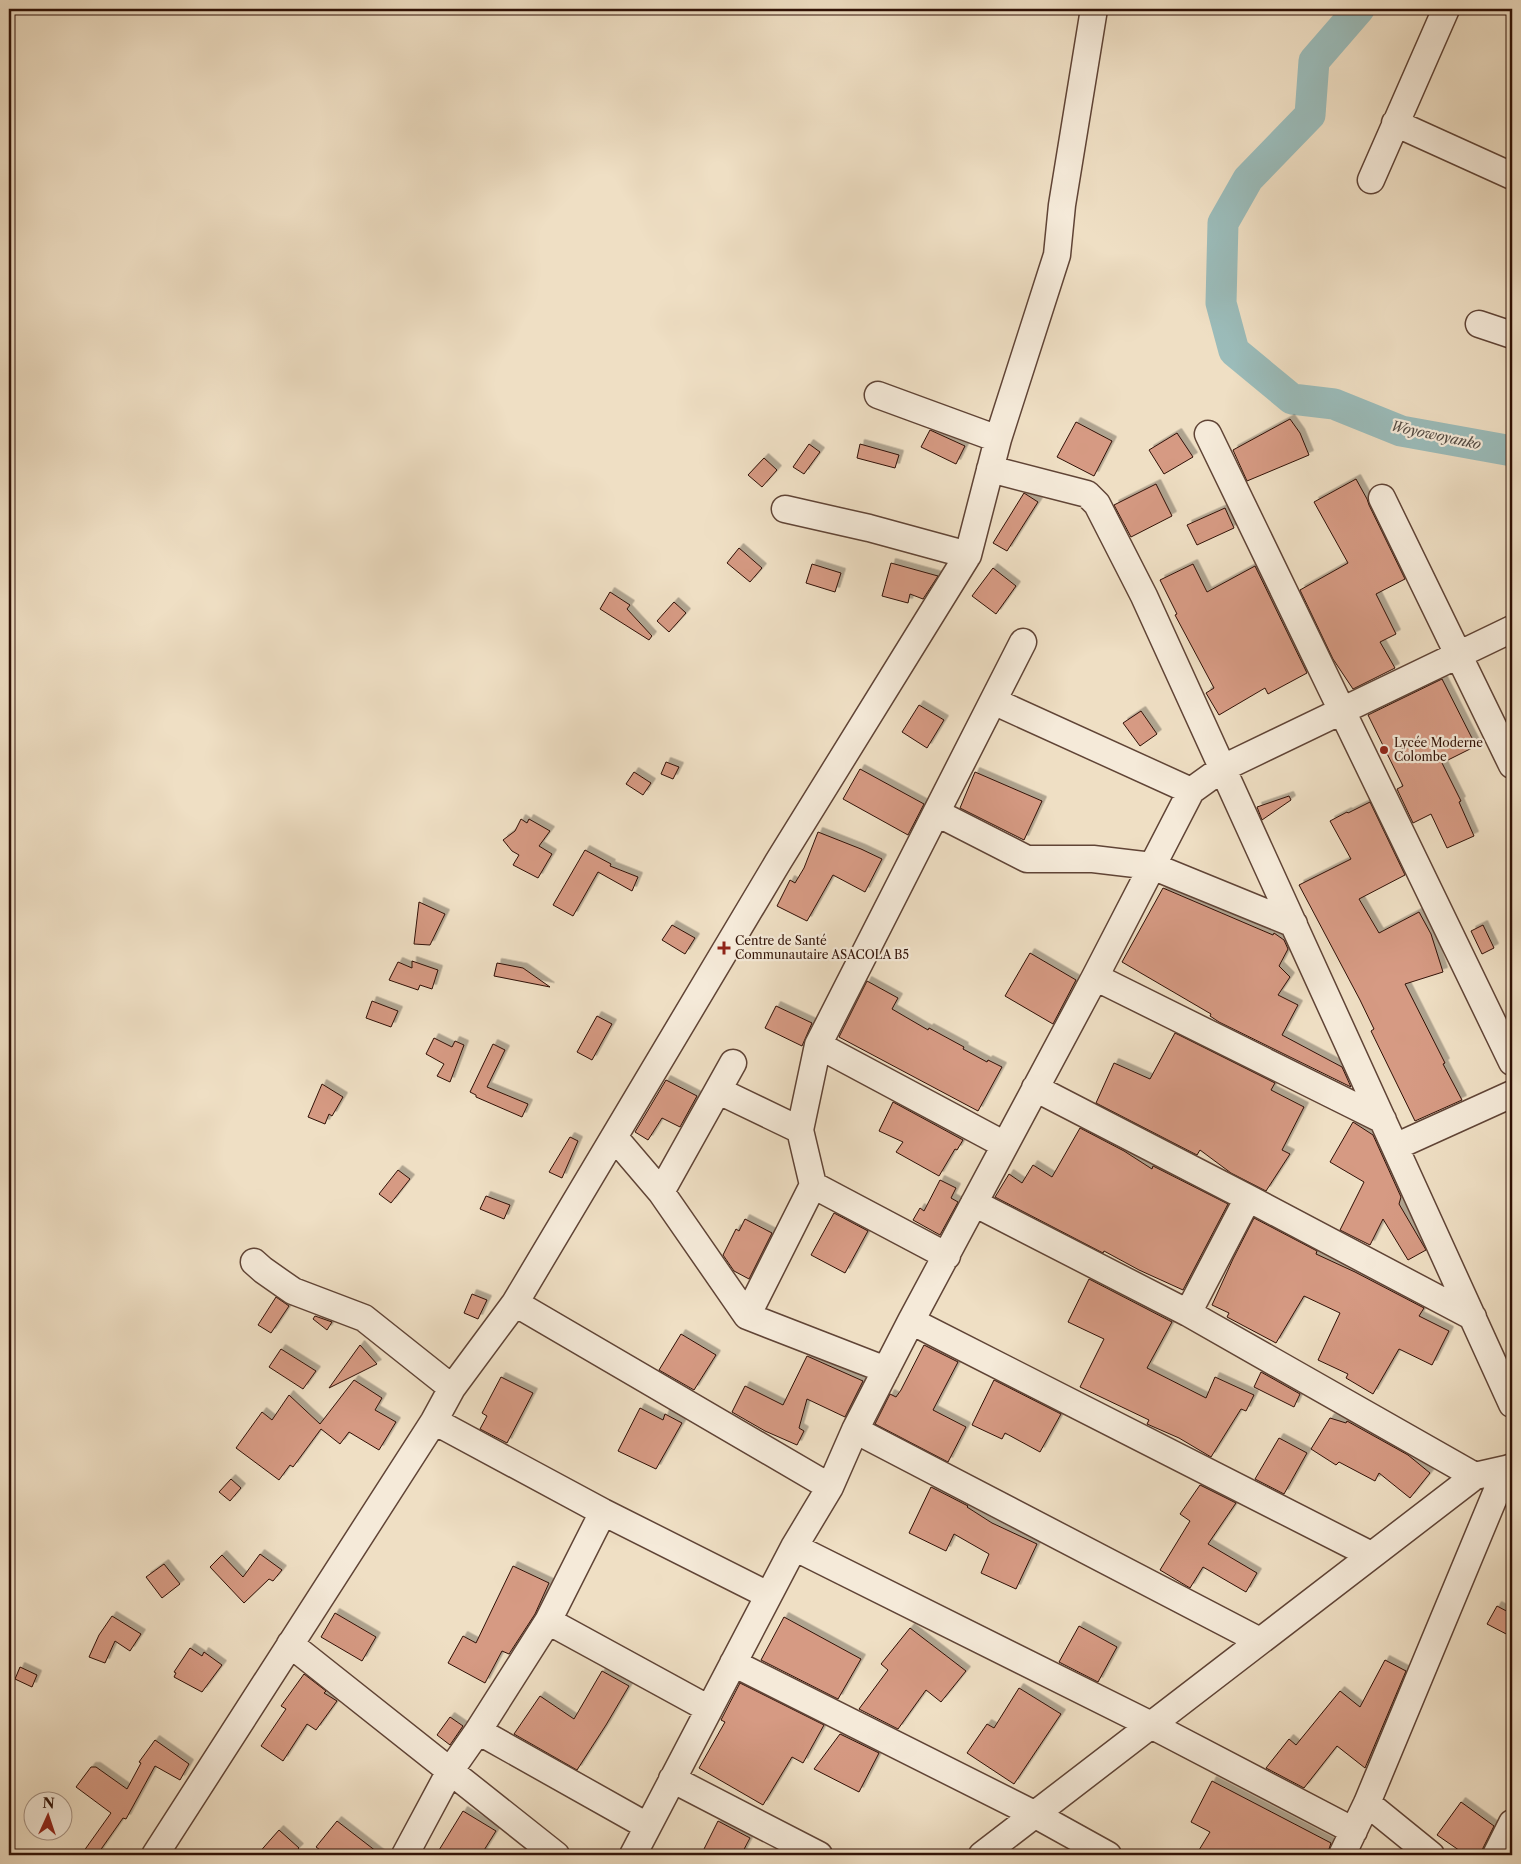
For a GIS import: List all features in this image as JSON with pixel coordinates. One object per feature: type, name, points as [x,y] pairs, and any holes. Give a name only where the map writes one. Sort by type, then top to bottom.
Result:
[{"type":"street","points":[[165,1851],[290,1644],[434,1421],[452,1388],[515,1304],[778,862],[968,555],[998,439],[1058,255],[1062,204],[1094,9]]},
{"type":"street","points":[[1371,180],[1446,9]]},
{"type":"street","points":[[1395,123],[1512,176]]},
{"type":"street","points":[[1479,324],[1512,335]]},
{"type":"street","points":[[878,395],[998,439]]},
{"type":"street","points":[[1208,434],[1512,1062]]},
{"type":"street","points":[[990,469],[1087,494],[1097,504],[1144,596],[1512,1404]]},
{"type":"street","points":[[1382,498],[1512,765]]},
{"type":"street","points":[[785,509],[869,528],[968,555]]},
{"type":"street","points":[[633,1855],[768,1595],[830,1487],[855,1430],[911,1321],[1095,977],[1191,791],[1222,768],[1512,629]]},
{"type":"street","points":[[747,1316],[813,1185],[800,1130],[818,1045],[1023,642]]},
{"type":"street","points":[[993,701],[1191,791]]},
{"type":"street","points":[[936,813],[1027,859],[1079,858],[1152,866],[1294,924]]},
{"type":"street","points":[[1095,977],[1383,1120]]},
{"type":"street","points":[[818,1045],[1005,1146]]},
{"type":"street","points":[[661,1192],[733,1063]]},
{"type":"street","points":[[1035,1088],[1473,1317]]},
{"type":"street","points":[[719,1091],[800,1130]]},
{"type":"street","points":[[1395,1147],[1512,1094]]},
{"type":"street","points":[[615,1138],[661,1192],[747,1316],[886,1370]]},
{"type":"street","points":[[813,1185],[947,1256]]},
{"type":"street","points":[[1188,1313],[1248,1198]]},
{"type":"street","points":[[974,1203],[1188,1313],[1474,1476]]},
{"type":"street","points":[[254,1262],[293,1291],[364,1318],[452,1388]]},
{"type":"street","points":[[515,1304],[830,1487]]},
{"type":"street","points":[[911,1321],[1371,1555]]},
{"type":"street","points":[[434,1421],[604,1512],[768,1595]]},
{"type":"street","points":[[855,1430],[1260,1641]]},
{"type":"street","points":[[982,1855],[1474,1476],[1509,1468]]},
{"type":"street","points":[[1342,1855],[1367,1803],[1509,1468]]},
{"type":"street","points":[[405,1855],[450,1771],[478,1731],[548,1621],[604,1512]]},
{"type":"street","points":[[794,1547],[1151,1725],[1354,1831]]},
{"type":"street","points":[[548,1621],[709,1709]]},
{"type":"street","points":[[290,1644],[556,1855]]},
{"type":"street","points":[[733,1663],[1034,1814],[1108,1855]]},
{"type":"street","points":[[478,1731],[647,1826]]},
{"type":"street","points":[[672,1778],[819,1855]]},
{"type":"street","points":[[1367,1803],[1430,1855]]},
{"type":"street","points":[[1496,1855],[1512,1823]]},
{"type":"building","points":[[1290,419],[1300,433],[1309,455],[1247,481],[1233,450]]},
{"type":"building","points":[[1076,422],[1112,441],[1094,476],[1057,457]]},
{"type":"building","points":[[930,430],[965,446],[956,464],[921,447]]},
{"type":"building","points":[[1177,433],[1193,457],[1164,474],[1149,450]]},
{"type":"building","points":[[809,444],[820,452],[804,474],[793,467]]},
{"type":"building","points":[[860,444],[899,455],[895,468],[857,458]]},
{"type":"building","points":[[764,458],[777,470],[762,487],[748,475]]},
{"type":"building","points":[[1356,479],[1405,579],[1376,594],[1396,634],[1380,642],[1395,668],[1353,689],[1333,659],[1300,590],[1348,563],[1314,502]]},
{"type":"building","points":[[1156,484],[1172,516],[1131,537],[1114,505]]},
{"type":"building","points":[[1024,493],[1038,502],[1007,551],[993,543]]},
{"type":"building","points":[[1225,508],[1234,528],[1197,545],[1187,525]]},
{"type":"building","points":[[739,548],[762,568],[750,582],[727,563]]},
{"type":"building","points":[[891,563],[938,576],[923,599],[910,594],[908,603],[882,596]]},
{"type":"building","points":[[812,564],[841,573],[835,592],[806,583]]},
{"type":"building","points":[[1193,564],[1207,592],[1255,566],[1307,673],[1268,694],[1265,688],[1219,715],[1206,693],[1214,688],[1175,615],[1177,614],[1160,580]]},
{"type":"building","points":[[993,568],[1016,586],[996,614],[972,596]]},
{"type":"building","points":[[610,592],[630,605],[627,609],[652,636],[649,640],[600,609]]},
{"type":"building","points":[[674,602],[686,613],[669,632],[657,621]]},
{"type":"building","points":[[1442,679],[1476,746],[1442,763],[1461,801],[1459,802],[1474,836],[1447,848],[1431,814],[1413,823],[1397,789],[1403,786],[1368,715]]},
{"type":"building","points":[[919,705],[944,720],[927,748],[902,732]]},
{"type":"building","points":[[1141,711],[1157,734],[1140,746],[1123,723]]},
{"type":"building","points":[[666,762],[679,767],[673,779],[661,774]]},
{"type":"building","points":[[860,769],[924,804],[908,835],[843,799]]},
{"type":"building","points":[[634,772],[651,783],[643,795],[626,784]]},
{"type":"building","points":[[975,772],[1042,801],[1024,840],[960,808]]},
{"type":"building","points":[[1289,796],[1291,800],[1262,820],[1257,807]]},
{"type":"building","points":[[1370,802],[1405,875],[1359,899],[1379,933],[1419,912],[1431,934],[1443,972],[1405,984],[1462,1100],[1415,1121],[1371,1031],[1374,1029],[1360,1000],[1299,885],[1351,859],[1330,821]]},
{"type":"building","points":[[521,819],[527,823],[529,819],[550,831],[539,846],[552,854],[538,878],[513,865],[519,855],[512,851],[503,840],[515,831]]},
{"type":"building","points":[[818,832],[882,859],[865,892],[833,875],[807,921],[777,906],[790,880],[795,883],[804,868]]},
{"type":"building","points":[[585,850],[611,864],[610,866],[638,877],[632,891],[598,872],[573,916],[553,905]]},
{"type":"building","points":[[1163,888],[1273,935],[1274,933],[1284,940],[1288,949],[1279,966],[1290,977],[1278,995],[1298,1005],[1282,1035],[1342,1067],[1351,1087],[1219,1022],[1210,1016],[1211,1014],[1122,962]]},
{"type":"building","points":[[419,902],[445,914],[430,945],[414,944]]},
{"type":"building","points":[[672,925],[695,938],[685,954],[662,940]]},
{"type":"building","points":[[1483,925],[1494,948],[1482,954],[1471,931]]},
{"type":"building","points":[[1030,953],[1076,980],[1053,1024],[1005,996]]},
{"type":"building","points":[[412,961],[438,970],[432,989],[420,985],[418,990],[389,980],[398,962],[412,968]]},
{"type":"building","points":[[497,963],[523,968],[550,987],[494,976]]},
{"type":"building","points":[[867,981],[898,998],[892,1009],[928,1030],[929,1028],[964,1047],[963,1049],[987,1062],[988,1060],[1002,1067],[978,1111],[839,1037]]},
{"type":"building","points":[[372,1001],[398,1011],[391,1027],[366,1018]]},
{"type":"building","points":[[776,1006],[812,1023],[802,1046],[765,1028]]},
{"type":"building","points":[[597,1016],[612,1024],[592,1060],[577,1052]]},
{"type":"building","points":[[1175,1033],[1275,1083],[1271,1090],[1304,1107],[1282,1150],[1290,1154],[1266,1191],[1231,1173],[1200,1150],[1197,1155],[1096,1103],[1114,1063],[1150,1079]]},
{"type":"building","points":[[434,1038],[452,1047],[455,1041],[464,1045],[450,1082],[437,1076],[444,1064],[426,1054]]},
{"type":"building","points":[[493,1044],[505,1050],[487,1087],[528,1104],[522,1117],[476,1097],[476,1095],[470,1092]]},
{"type":"building","points":[[666,1080],[697,1096],[680,1127],[662,1118],[648,1140],[635,1132]]},
{"type":"building","points":[[322,1084],[343,1097],[332,1116],[329,1114],[325,1124],[308,1117]]},
{"type":"building","points":[[893,1102],[963,1140],[957,1150],[955,1149],[939,1176],[896,1152],[903,1142],[879,1131]]},
{"type":"building","points":[[1353,1122],[1373,1135],[1401,1197],[1399,1204],[1426,1250],[1408,1260],[1383,1219],[1370,1245],[1340,1230],[1364,1182],[1330,1162]]},
{"type":"building","points":[[1080,1128],[1124,1151],[1152,1169],[1153,1166],[1228,1204],[1183,1290],[1139,1270],[1104,1251],[1103,1253],[995,1197],[1009,1174],[1022,1183],[1033,1165],[1052,1177]]},
{"type":"building","points":[[570,1137],[578,1141],[562,1178],[549,1172]]},
{"type":"building","points":[[398,1170],[410,1179],[391,1203],[379,1194]]},
{"type":"building","points":[[940,1180],[956,1188],[951,1198],[958,1202],[940,1235],[913,1220],[920,1208],[924,1211]]},
{"type":"building","points":[[486,1196],[510,1205],[504,1219],[480,1209]]},
{"type":"building","points":[[834,1213],[868,1231],[845,1273],[811,1255]]},
{"type":"building","points":[[1254,1218],[1317,1251],[1316,1254],[1424,1308],[1419,1316],[1449,1331],[1432,1365],[1399,1349],[1373,1394],[1346,1378],[1348,1374],[1318,1360],[1340,1313],[1304,1296],[1276,1343],[1227,1317],[1229,1313],[1212,1305]]},
{"type":"building","points":[[745,1219],[772,1233],[749,1279],[734,1271],[723,1255],[736,1229],[739,1231]]},
{"type":"building","points":[[1089,1279],[1172,1322],[1147,1368],[1206,1398],[1215,1377],[1254,1395],[1246,1411],[1241,1409],[1211,1457],[1179,1438],[1147,1424],[1149,1420],[1080,1387],[1104,1339],[1068,1322]]},
{"type":"building","points":[[472,1294],[487,1300],[478,1319],[464,1313]]},
{"type":"building","points":[[276,1297],[289,1306],[271,1333],[258,1325]]},
{"type":"building","points":[[315,1316],[332,1322],[327,1330],[313,1319]]},
{"type":"building","points":[[681,1334],[716,1355],[694,1390],[659,1370]]},
{"type":"building","points":[[360,1345],[377,1364],[329,1388]]},
{"type":"building","points":[[924,1345],[958,1362],[933,1410],[966,1427],[948,1462],[875,1424],[890,1394],[896,1397],[901,1390]]},
{"type":"building","points":[[281,1349],[316,1371],[303,1389],[269,1367]]},
{"type":"building","points":[[807,1356],[863,1381],[845,1417],[807,1399],[799,1428],[804,1431],[797,1445],[765,1431],[732,1412],[745,1386],[783,1405]]},
{"type":"building","points":[[1261,1372],[1300,1394],[1294,1407],[1254,1387]]},
{"type":"building","points":[[501,1377],[533,1393],[507,1443],[480,1429],[487,1416],[482,1413]]},
{"type":"building","points":[[354,1380],[382,1398],[375,1410],[396,1422],[379,1450],[349,1432],[340,1444],[321,1429],[293,1467],[290,1465],[279,1480],[236,1448],[262,1412],[272,1420],[289,1395],[320,1424]]},
{"type":"building","points":[[994,1380],[1061,1414],[1040,1452],[1005,1433],[1002,1439],[972,1425]]},
{"type":"building","points":[[640,1408],[663,1420],[665,1414],[682,1423],[656,1469],[618,1451]]},
{"type":"building","points":[[1330,1418],[1346,1423],[1347,1421],[1408,1455],[1430,1473],[1410,1498],[1379,1473],[1375,1481],[1339,1462],[1336,1465],[1311,1449]]},
{"type":"building","points":[[1279,1438],[1307,1453],[1284,1494],[1255,1479]]},
{"type":"building","points":[[231,1479],[241,1488],[230,1501],[219,1492]]},
{"type":"building","points":[[1200,1485],[1236,1503],[1208,1544],[1257,1573],[1246,1592],[1203,1567],[1190,1588],[1160,1570],[1190,1521],[1180,1514]]},
{"type":"building","points":[[931,1487],[968,1506],[992,1523],[1037,1544],[1016,1589],[981,1573],[989,1554],[954,1534],[946,1551],[909,1533]]},
{"type":"building","points":[[260,1554],[282,1570],[273,1581],[269,1579],[244,1603],[210,1567],[222,1555],[243,1577]]},
{"type":"building","points":[[164,1564],[180,1584],[162,1598],[146,1577]]},
{"type":"building","points":[[513,1566],[549,1583],[535,1614],[509,1654],[502,1651],[485,1683],[448,1663],[463,1636],[476,1643]]},
{"type":"building","points":[[1497,1606],[1512,1614],[1512,1637],[1487,1624]]},
{"type":"building","points":[[335,1613],[376,1637],[362,1661],[321,1637]]},
{"type":"building","points":[[112,1616],[141,1634],[130,1651],[115,1641],[105,1663],[89,1657],[99,1635]]},
{"type":"building","points":[[784,1617],[861,1659],[838,1699],[761,1660]]},
{"type":"building","points":[[1079,1626],[1117,1647],[1098,1682],[1059,1662]]},
{"type":"building","points":[[910,1628],[966,1671],[941,1702],[926,1690],[898,1729],[859,1709],[888,1670],[881,1664]]},
{"type":"building","points":[[190,1648],[202,1656],[204,1652],[222,1665],[202,1692],[174,1677],[176,1673],[174,1672]]},
{"type":"building","points":[[1385,1660],[1406,1671],[1365,1768],[1337,1746],[1304,1788],[1266,1768],[1289,1739],[1296,1745],[1340,1691],[1360,1707]]},
{"type":"building","points":[[20,1667],[37,1675],[32,1687],[15,1679]]},
{"type":"building","points":[[602,1671],[629,1686],[577,1770],[514,1734],[540,1696],[574,1719]]},
{"type":"building","points":[[304,1674],[326,1691],[324,1693],[337,1701],[316,1730],[307,1724],[283,1761],[261,1746],[286,1709],[281,1706]]},
{"type":"building","points":[[740,1683],[824,1725],[803,1763],[792,1757],[763,1805],[699,1768],[725,1722],[721,1720]]},
{"type":"building","points":[[1019,1688],[1061,1714],[1014,1784],[967,1753],[987,1724],[994,1728]]},
{"type":"building","points":[[450,1717],[463,1726],[450,1745],[437,1735]]},
{"type":"building","points":[[840,1734],[879,1753],[859,1792],[814,1769]]},
{"type":"building","points":[[155,1740],[189,1764],[180,1780],[155,1766],[126,1819],[123,1818],[97,1855],[81,1855],[111,1813],[76,1787],[91,1767],[96,1767],[127,1789],[141,1763],[139,1762]]},
{"type":"building","points":[[1212,1781],[1331,1843],[1327,1855],[1196,1855],[1210,1832],[1191,1822]]},
{"type":"building","points":[[1461,1802],[1494,1826],[1481,1855],[1466,1855],[1437,1835]]},
{"type":"building","points":[[463,1811],[496,1831],[481,1855],[436,1855]]},
{"type":"building","points":[[337,1821],[381,1855],[327,1855],[316,1847]]},
{"type":"building","points":[[718,1821],[750,1838],[741,1855],[701,1855]]},
{"type":"building","points":[[279,1830],[299,1848],[292,1855],[257,1855]]},
{"type":"waterway","name":"Woyowoyanko","points":[[1359,9],[1314,61],[1310,115],[1248,179],[1223,223],[1221,303],[1234,351],[1292,399],[1334,404],[1401,431],[1512,451]]},
{"type":"place","name":"Lycée Moderne Colombe","points":[[1384,750]]},
{"type":"place","name":"Centre de Santé Communautaire ASACOLA B5","points":[[724,948]]}]
